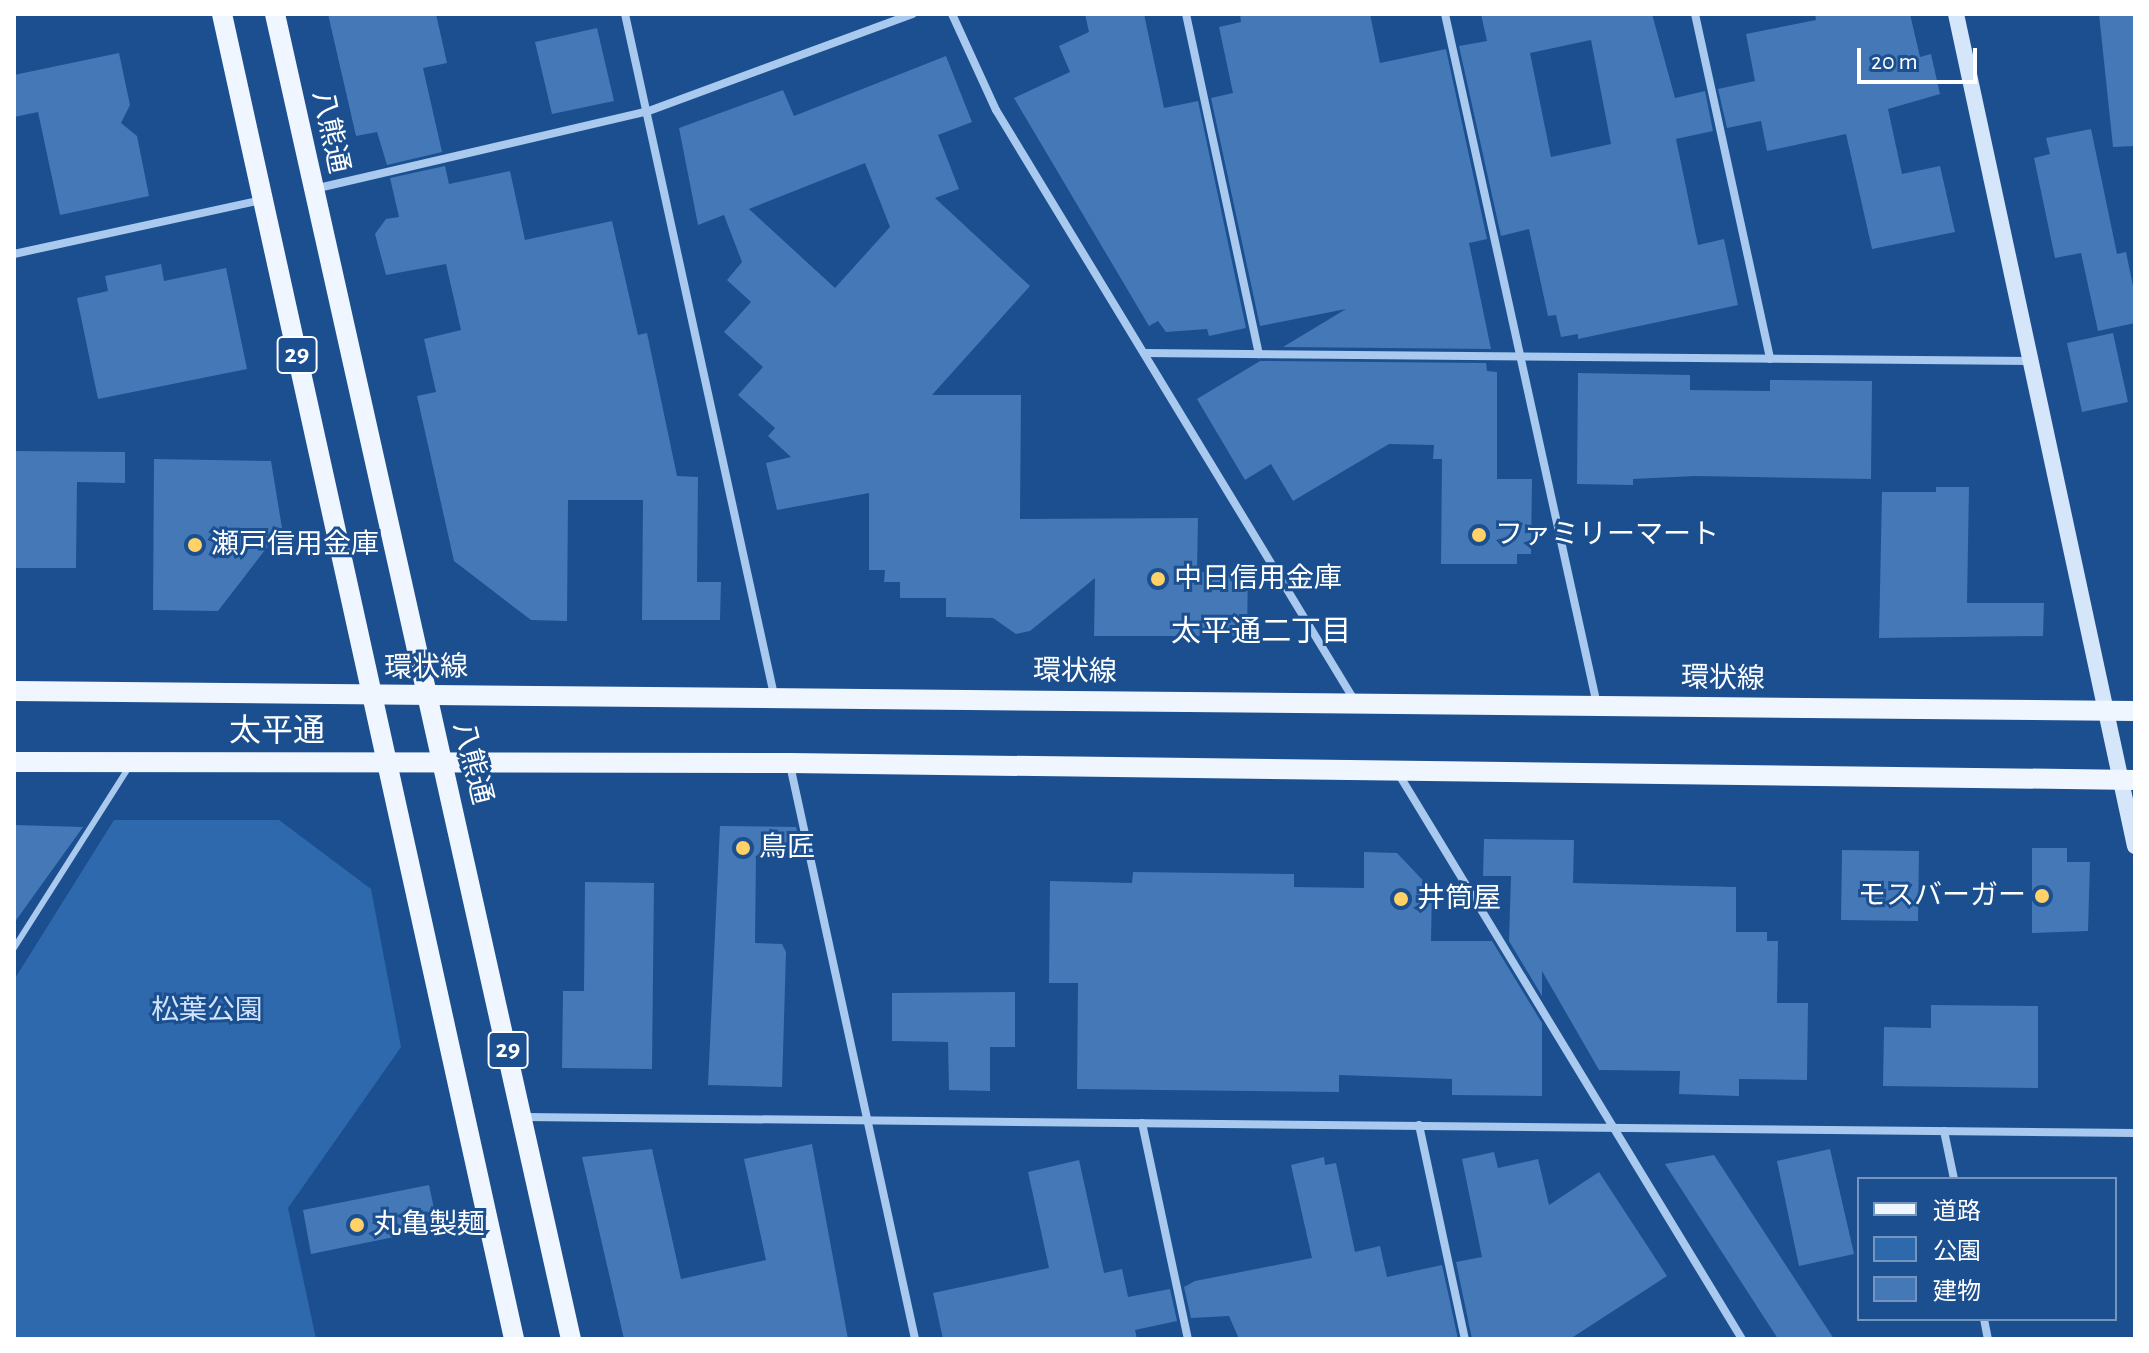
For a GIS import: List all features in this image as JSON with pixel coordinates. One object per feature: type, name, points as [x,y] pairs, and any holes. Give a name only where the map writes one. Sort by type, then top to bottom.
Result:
[{"type":"main road","name":"29","points":[[222,14],[372,697],[391,763],[514,1339]]},
{"type":"main road","name":"八熊通","points":[[275,14],[425,695],[445,762],[571,1339]]},
{"type":"main road","name":"環状線","points":[[14,691],[372,697],[774,695],[2135,711]]},
{"type":"main road","points":[[14,762],[789,763],[2128,780]]},
{"type":"street","points":[[625,14],[774,695]]},
{"type":"street","points":[[313,189],[646,112],[913,14]]},
{"type":"street","points":[[952,14],[996,110],[1357,704]]},
{"type":"street","points":[[1186,14],[1259,354]]},
{"type":"street","points":[[1445,14],[1597,706]]},
{"type":"street","points":[[1695,14],[1770,359]]},
{"type":"street","points":[[1956,14],[2107,710],[2128,780],[2135,846]]},
{"type":"street","points":[[14,254],[263,200]]},
{"type":"street","points":[[1144,353],[2032,361]]},
{"type":"street","points":[[789,763],[915,1339]]},
{"type":"street","points":[[1398,773],[1742,1339]]},
{"type":"street","points":[[523,1117],[2135,1133]]},
{"type":"street","points":[[1142,1123],[1188,1339]]},
{"type":"street","points":[[1419,1125],[1465,1339]]},
{"type":"street","points":[[1944,1131],[1954,1177]]},
{"type":"lane","points":[[14,948],[131,763]]},
{"type":"green space","name":"松葉公園","points":[[114,820],[279,820],[371,889],[401,1047],[288,1208],[316,1339],[14,1339],[14,980]]},
{"type":"building","points":[[328,14],[436,14],[447,63],[423,68],[442,152],[387,165],[377,132],[356,136]]},
{"type":"building","points":[[1085,14],[1144,14],[1164,108],[1198,101],[1246,328],[1209,336],[1207,329],[1166,332],[1158,321],[1149,326],[1014,98],[1070,72],[1059,46],[1089,32]]},
{"type":"building","points":[[1240,14],[1370,14],[1380,63],[1446,49],[1487,239],[1469,243],[1491,349],[1283,347],[1346,309],[1260,326],[1211,98],[1233,93],[1219,27],[1241,22]]},
{"type":"building","points":[[1481,14],[1652,14],[1675,98],[1705,91],[1713,131],[1676,139],[1698,245],[1724,239],[1738,305],[1578,339],[1578,334],[1561,337],[1556,315],[1548,316],[1529,229],[1501,236],[1459,46],[1487,41]],"holes":[[[1591,40],[1611,144],[1551,157],[1530,53]]]},
{"type":"building","points":[[1815,14],[1910,14],[1920,57],[1931,54],[1940,94],[1888,109],[1902,174],[1940,166],[1955,232],[1872,249],[1846,134],[1767,151],[1761,121],[1727,128],[1718,89],[1755,81],[1746,34],[1816,20]]},
{"type":"building","points":[[2099,14],[2135,14],[2135,146],[2113,147]]},
{"type":"building","points":[[597,28],[614,101],[552,114],[535,42]]},
{"type":"building","points":[[119,53],[130,105],[121,123],[137,136],[149,196],[60,215],[38,112],[14,117],[14,75]]},
{"type":"building","points":[[946,56],[972,122],[938,135],[959,189],[935,198],[1030,286],[932,395],[1021,395],[1020,519],[1198,518],[1197,572],[1248,572],[1247,636],[1094,636],[1095,578],[1030,631],[1016,634],[993,618],[946,617],[946,598],[900,598],[900,582],[884,582],[885,570],[869,570],[869,493],[777,510],[766,463],[791,457],[768,436],[775,428],[738,395],[763,367],[724,332],[751,302],[727,280],[742,262],[724,215],[698,225],[679,128],[783,90],[794,116]],"holes":[[[865,163],[890,227],[835,288],[749,209]]]},
{"type":"building","points":[[2091,129],[2117,254],[2126,252],[2135,296],[2135,323],[2098,331],[2081,253],[2055,258],[2034,158],[2050,154],[2046,138]]},
{"type":"building","points":[[445,166],[449,184],[510,171],[525,240],[612,221],[638,335],[647,333],[677,476],[698,477],[697,582],[721,582],[720,620],[642,620],[643,500],[568,500],[567,621],[531,620],[454,561],[417,396],[436,392],[424,339],[461,330],[446,264],[386,275],[375,234],[386,219],[399,217],[390,178]]},
{"type":"building","points":[[161,264],[164,281],[226,268],[247,369],[98,399],[77,298],[108,291],[105,276]]},
{"type":"building","points":[[2113,333],[2128,402],[2082,412],[2067,343]]},
{"type":"building","points":[[1260,361],[1486,363],[1487,371],[1497,372],[1497,479],[1532,479],[1531,554],[1517,554],[1517,564],[1441,564],[1442,459],[1433,459],[1434,445],[1389,444],[1293,501],[1271,464],[1245,480],[1197,399]]},
{"type":"building","points":[[1578,373],[1690,375],[1690,390],[1770,391],[1770,380],[1872,381],[1871,479],[1695,476],[1633,479],[1633,485],[1577,484]]},
{"type":"building","points":[[14,451],[125,452],[125,483],[77,482],[76,568],[14,568]]},
{"type":"building","points":[[154,459],[271,461],[282,528],[218,611],[153,610]]},
{"type":"building","points":[[1936,487],[1969,487],[1967,603],[2044,603],[2043,636],[1879,638],[1882,492],[1936,492]]},
{"type":"building","points":[[14,825],[83,827],[14,923]]},
{"type":"building","points":[[720,826],[796,827],[803,857],[756,856],[755,943],[782,944],[786,952],[782,1087],[708,1085]]},
{"type":"building","points":[[1484,839],[1574,840],[1573,883],[1736,887],[1736,932],[1767,932],[1767,941],[1778,941],[1777,1003],[1808,1003],[1807,1080],[1739,1079],[1739,1096],[1679,1094],[1680,1071],[1599,1070],[1542,971],[1542,996],[1509,941],[1511,876],[1483,876]]},
{"type":"building","points":[[2032,848],[2067,848],[2067,862],[2090,862],[2088,931],[2032,933]]},
{"type":"building","points":[[1842,850],[1919,851],[1918,921],[1841,920]]},
{"type":"building","points":[[1364,852],[1397,853],[1432,890],[1431,941],[1492,941],[1542,1023],[1542,1096],[1452,1095],[1452,1079],[1339,1075],[1339,1092],[1077,1089],[1078,983],[1049,983],[1050,881],[1132,883],[1133,872],[1294,874],[1294,887],[1364,888]]},
{"type":"building","points":[[585,882],[654,883],[652,1069],[562,1068],[563,991],[584,991]]},
{"type":"building","points":[[1015,992],[1015,1047],[990,1047],[990,1091],[949,1090],[948,1042],[892,1041],[892,993]]},
{"type":"building","points":[[1931,1005],[2038,1006],[2038,1088],[1883,1086],[1884,1027],[1931,1028]]},
{"type":"building","points":[[812,1144],[848,1339],[624,1339],[582,1157],[652,1149],[681,1279],[766,1260],[744,1159]]},
{"type":"building","points":[[1830,1149],[1854,1254],[1799,1266],[1777,1161]]},
{"type":"building","points":[[1494,1152],[1498,1168],[1538,1159],[1549,1205],[1599,1172],[1667,1276],[1570,1339],[1472,1339],[1456,1262],[1482,1257],[1462,1159]]},
{"type":"building","points":[[1714,1155],[1834,1339],[1778,1339],[1665,1164]]},
{"type":"building","points":[[1324,1157],[1325,1165],[1336,1163],[1355,1252],[1380,1246],[1387,1277],[1442,1265],[1458,1339],[1239,1339],[1229,1316],[1191,1318],[1184,1287],[1195,1281],[1312,1258],[1291,1165]]},
{"type":"building","points":[[1079,1160],[1104,1273],[1122,1269],[1128,1297],[1170,1289],[1177,1321],[1135,1330],[1137,1339],[943,1339],[933,1293],[1049,1268],[1028,1172]]},
{"type":"building","points":[[429,1185],[438,1228],[311,1254],[303,1210]]},
{"type":"place","name":"ファミリーマート","points":[[1479,535]]},
{"type":"place","name":"瀬戸信用金庫","points":[[195,545]]},
{"type":"place","name":"中日信用金庫","points":[[1158,579]]},
{"type":"place","name":"鳥匠","points":[[743,848]]},
{"type":"place","name":"モスバーガー","points":[[2042,896]]},
{"type":"place","name":"井筒屋","points":[[1401,899]]},
{"type":"place","name":"丸亀製麺","points":[[357,1225]]},
{"type":"district","name":"太平通二丁目","points":[[1261,632]]},
{"type":"district","name":"太平通","points":[[277,731]]}]
